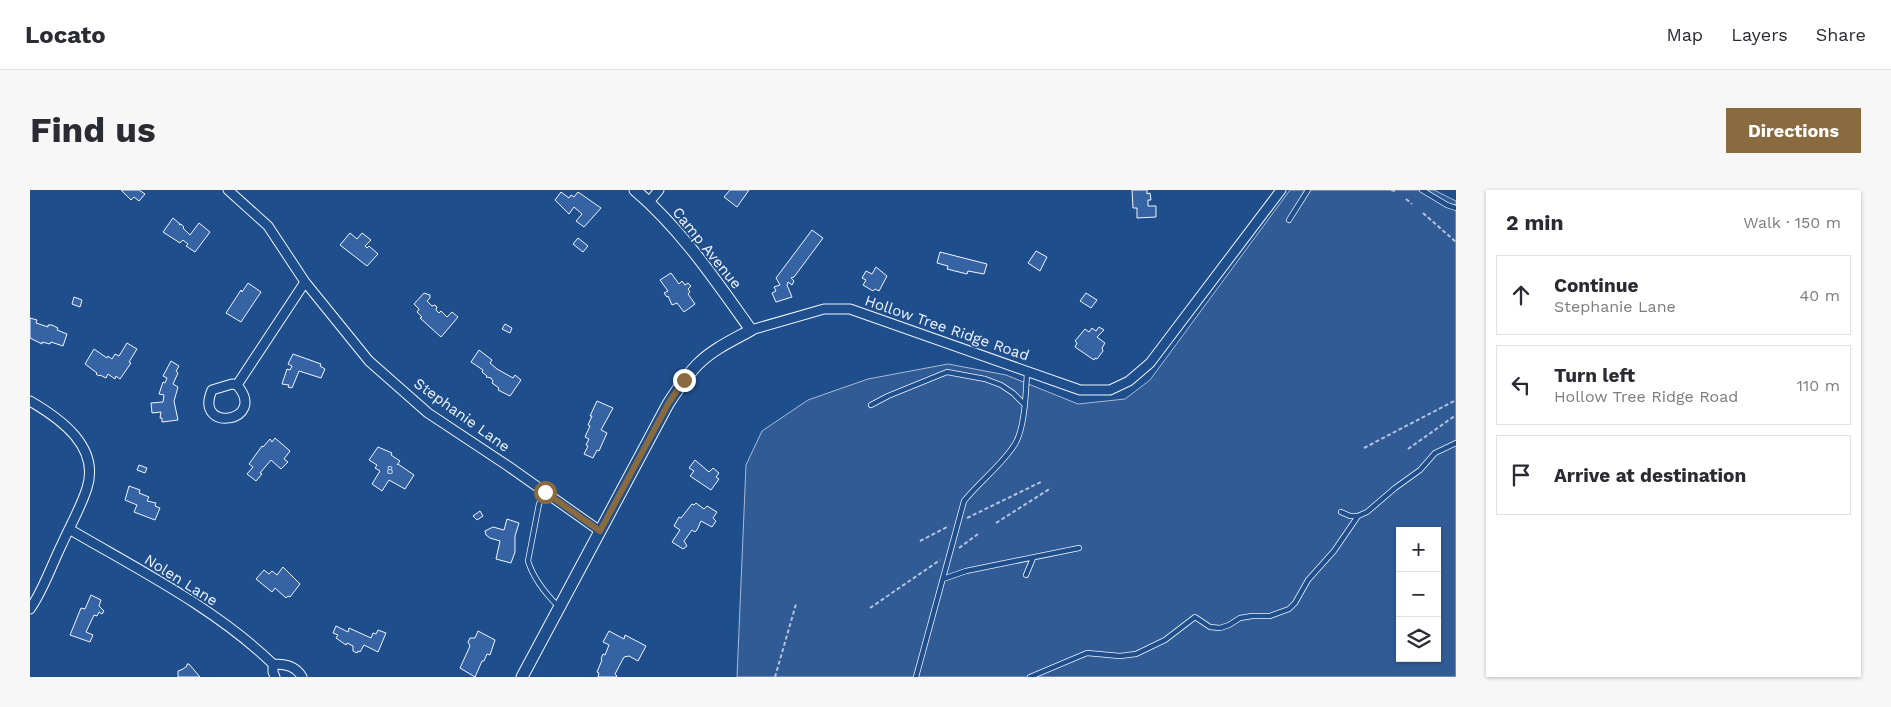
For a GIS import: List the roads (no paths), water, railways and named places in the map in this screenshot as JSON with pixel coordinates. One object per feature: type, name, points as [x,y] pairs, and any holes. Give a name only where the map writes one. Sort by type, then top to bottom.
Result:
[{"type":"street","name":"Stephanie Lane","points":[[228,190],[268,226],[305,282],[369,361],[428,412],[600,531]]},
{"type":"street","name":"Camp Avenue","points":[[635,190],[650,202],[699,259],[751,330]]},
{"type":"street","points":[[650,202],[659,190]]},
{"type":"street","name":"Hollow Tree Ridge Road","points":[[522,677],[668,404],[699,362],[722,346],[751,330],[824,309],[850,309],[1080,390],[1110,390],[1129,381],[1150,363],[1281,190]]},
{"type":"street","points":[[237,385],[305,282]]},
{"type":"street","points":[[232,384],[237,385],[242,391],[244,408],[236,417],[230,419],[219,418],[211,410],[209,397],[212,390],[232,384]]},
{"type":"street","points":[[30,400],[68,428],[84,449],[90,465],[88,488],[30,609]]},
{"type":"street","name":"Nolen Lane","points":[[69,528],[204,609],[260,651],[274,664],[290,666],[296,669],[302,677]]},
{"type":"street","points":[[274,664],[273,672],[275,677]]},
{"type":"lane","points":[[1289,220],[1308,190]]},
{"type":"lane","points":[[1422,190],[1447,205],[1456,208]]},
{"type":"lane","points":[[871,405],[946,372],[985,379],[1001,385],[1013,392],[1024,404]]},
{"type":"lane","points":[[916,677],[964,501],[977,484],[1016,443],[1023,416],[1027,372]]},
{"type":"lane","points":[[1341,512],[1350,516],[1358,516],[1367,512],[1420,470],[1434,453],[1456,443]]},
{"type":"lane","points":[[545,492],[539,504],[528,561],[529,567],[549,597],[559,607]]},
{"type":"lane","points":[[1030,677],[1087,654],[1120,656],[1136,654],[1164,640],[1195,617],[1210,627],[1220,628],[1240,618],[1270,616],[1289,609],[1295,603],[1308,580],[1334,551],[1358,516]]},
{"type":"lane","points":[[943,578],[966,571],[1079,548]]},
{"type":"lane","points":[[1026,575],[1033,558]]}]
